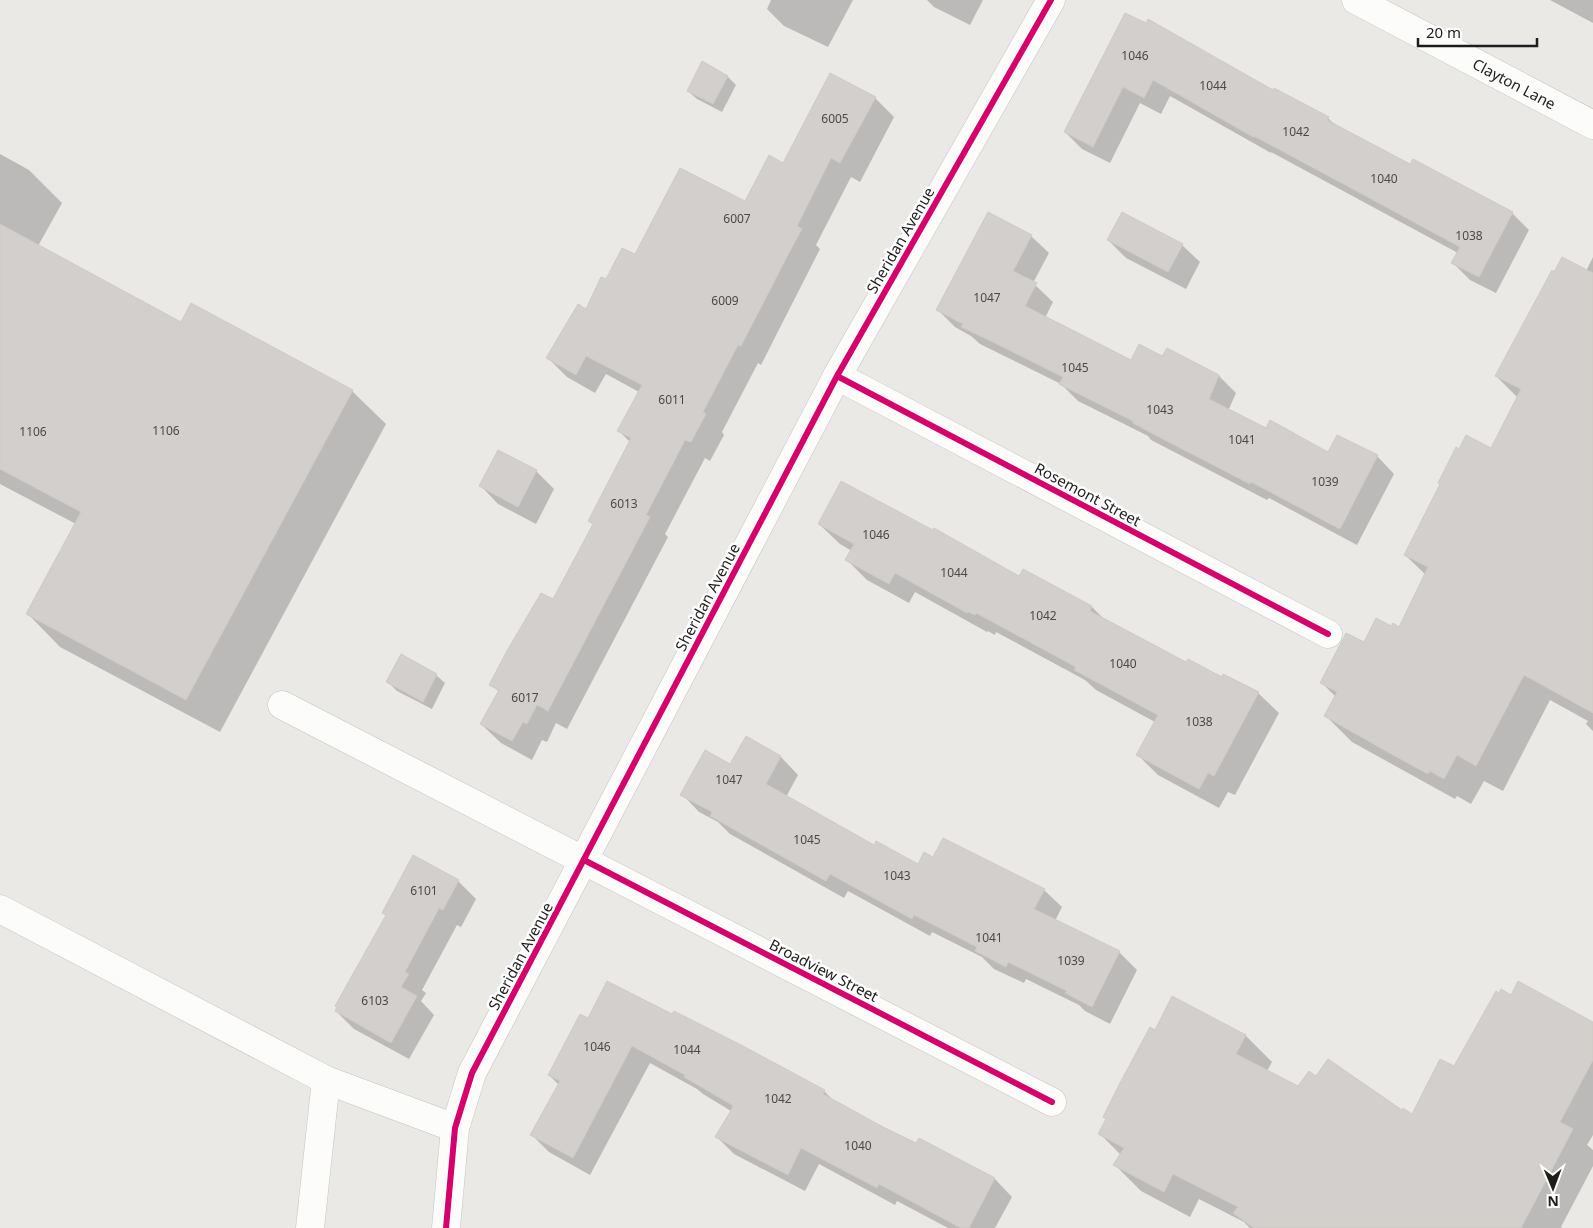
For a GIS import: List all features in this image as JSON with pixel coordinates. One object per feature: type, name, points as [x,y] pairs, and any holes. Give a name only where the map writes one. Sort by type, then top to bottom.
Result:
[{"type":"street","name":"Sheridan Avenue","points":[[446,1228],[455,1128],[472,1073],[836,376],[1051,0]]},
{"type":"street","name":"Clayton Lane","points":[[1356,0],[1593,125]]},
{"type":"street","name":"Rosemont Street","points":[[836,376],[1328,634]]},
{"type":"street","name":"Broadview Street","points":[[282,705],[1052,1102]]},
{"type":"street","points":[[0,909],[326,1080],[455,1128]]},
{"type":"street","points":[[310,1228],[326,1080]]},
{"type":"building","points":[[1125,13],[1146,23],[1148,19],[1273,90],[1274,88],[1329,117],[1327,120],[1410,164],[1413,159],[1513,212],[1479,277],[1451,263],[1460,247],[1253,137],[1153,80],[1144,98],[1123,87],[1093,147],[1064,132]]},
{"type":"building","points":[[702,61],[728,76],[713,104],[687,91]]},
{"type":"building","points":[[830,73],[876,97],[840,163],[831,158],[797,226],[802,229],[741,346],[738,345],[703,412],[706,414],[691,442],[685,440],[646,515],[650,517],[548,711],[537,705],[527,724],[523,722],[512,741],[480,724],[499,690],[489,685],[541,593],[553,599],[593,524],[588,521],[631,438],[617,431],[642,385],[586,356],[576,375],[546,358],[578,304],[586,309],[601,277],[606,279],[622,248],[635,254],[680,168],[745,201],[769,155],[783,163]]},
{"type":"building","points":[[988,212],[1032,235],[1013,271],[1037,283],[1025,306],[1131,360],[1139,344],[1162,356],[1167,348],[1219,375],[1209,399],[1266,428],[1270,420],[1328,452],[1337,435],[1378,455],[1340,529],[1059,384],[1063,377],[961,327],[963,324],[936,310]]},
{"type":"building","points":[[1122,212],[1183,244],[1168,272],[1107,240]]},
{"type":"building","points":[[0,224],[181,322],[191,303],[353,390],[186,700],[26,614],[81,512],[0,469]]},
{"type":"building","points":[[1562,257],[1593,273],[1593,713],[1524,675],[1476,766],[1457,755],[1444,779],[1430,771],[1428,774],[1324,716],[1337,692],[1320,683],[1346,633],[1364,642],[1376,618],[1391,626],[1393,623],[1399,627],[1428,567],[1404,555],[1440,484],[1438,483],[1456,447],[1459,449],[1466,435],[1491,448],[1521,389],[1495,376],[1552,270],[1554,272]]},
{"type":"building","points":[[498,450],[537,470],[518,507],[479,486]]},
{"type":"building","points":[[841,481],[933,530],[934,528],[1019,576],[1023,569],[1092,606],[1090,611],[1186,662],[1188,659],[1222,677],[1223,674],[1259,692],[1214,776],[1208,773],[1199,789],[1136,755],[1158,715],[1074,670],[1076,667],[976,613],[975,615],[967,613],[895,573],[889,584],[845,560],[854,544],[818,524]]},
{"type":"building","points":[[401,654],[437,674],[423,702],[386,682]]},
{"type":"building","points":[[746,736],[781,756],[766,784],[874,845],[876,841],[918,864],[924,852],[933,857],[943,838],[1045,889],[1034,909],[1120,951],[1092,1007],[1065,993],[1067,991],[1008,962],[1006,967],[975,951],[977,947],[914,915],[912,919],[830,874],[826,881],[710,816],[712,812],[680,795],[705,750],[730,764]]},
{"type":"building","points":[[413,855],[459,880],[443,910],[439,908],[405,972],[409,974],[401,987],[417,996],[391,1043],[335,1011],[337,1007],[335,1006],[386,915],[382,913]]},
{"type":"building","points":[[607,981],[672,1014],[674,1011],[743,1046],[825,1090],[823,1094],[885,1128],[916,1143],[919,1138],[995,1178],[969,1228],[961,1228],[879,1184],[877,1188],[801,1148],[788,1175],[715,1137],[733,1107],[732,1105],[684,1077],[685,1075],[632,1046],[573,1158],[530,1135],[560,1081],[548,1075],[580,1014],[588,1018]]},
{"type":"building","points":[[1518,981],[1593,1022],[1593,1060],[1560,1122],[1573,1129],[1521,1228],[1254,1228],[1233,1213],[1238,1207],[1173,1174],[1164,1192],[1113,1165],[1124,1148],[1098,1134],[1106,1119],[1103,1117],[1150,1027],[1155,1030],[1172,996],[1246,1035],[1236,1054],[1298,1086],[1309,1071],[1316,1076],[1328,1059],[1402,1110],[1403,1108],[1412,1114],[1440,1059],[1454,1066],[1496,991],[1499,993],[1501,989],[1511,995]]},
{"type":"cycle path","points":[[446,1228],[455,1128],[472,1073],[837,376],[1051,0]]},
{"type":"cycle path","points":[[837,376],[1328,634]]},
{"type":"cycle path","points":[[584,860],[1052,1102]]}]
